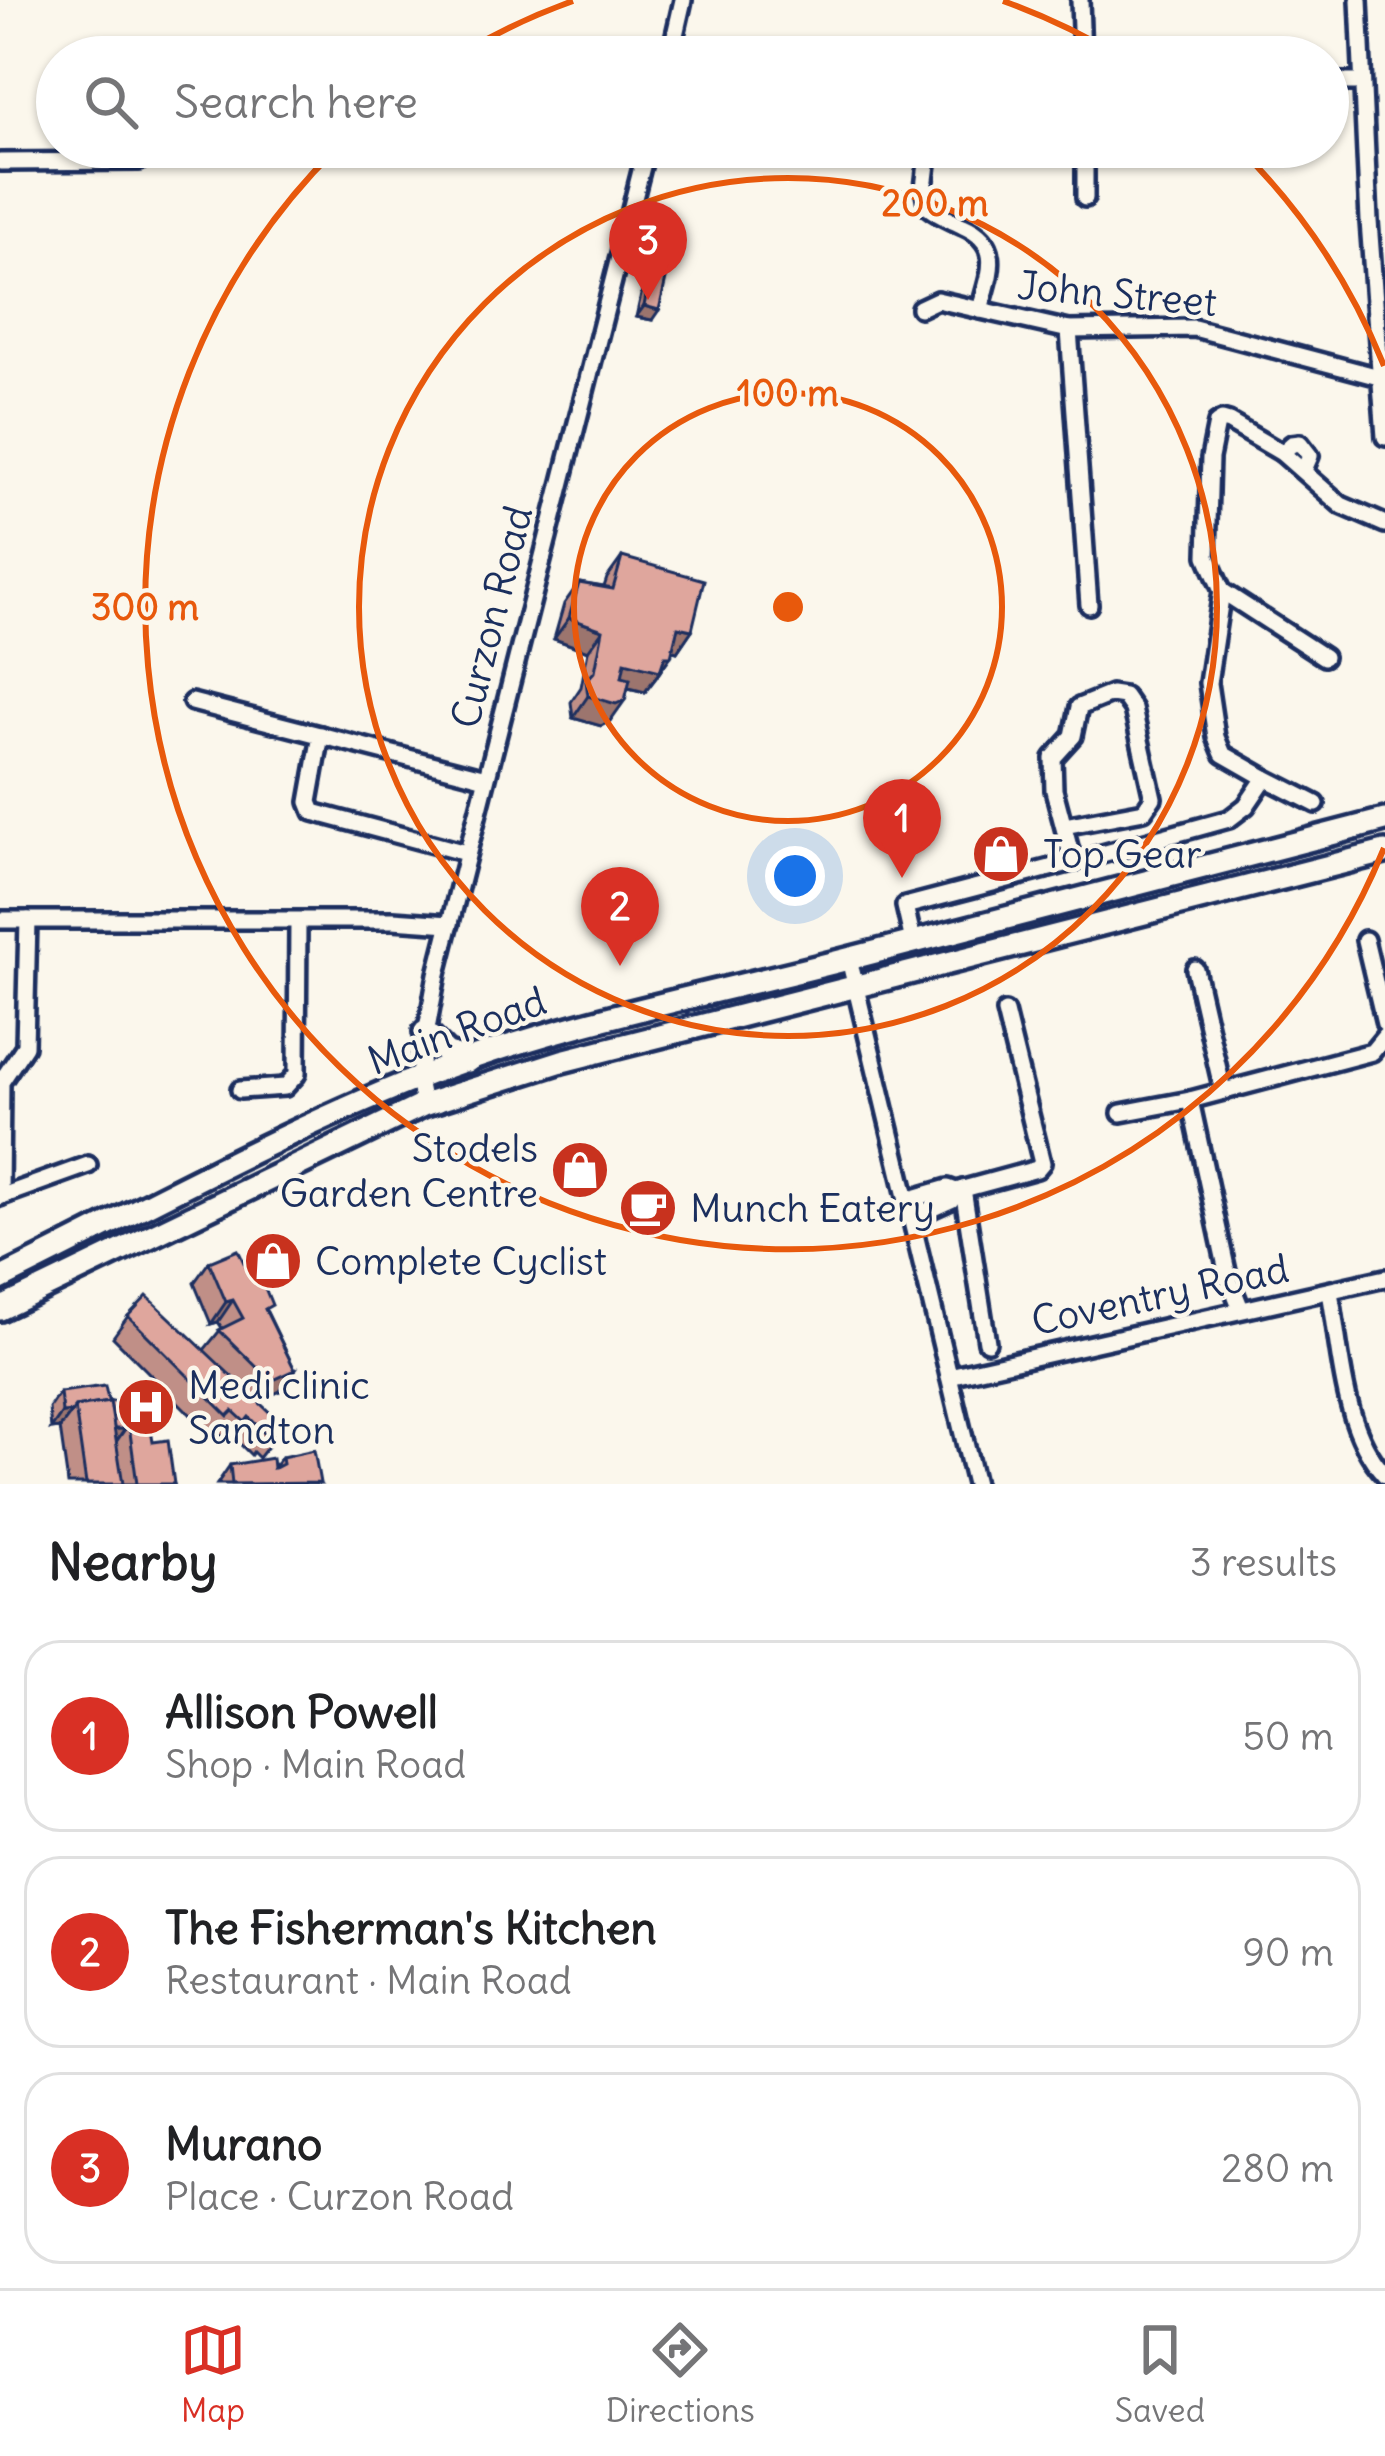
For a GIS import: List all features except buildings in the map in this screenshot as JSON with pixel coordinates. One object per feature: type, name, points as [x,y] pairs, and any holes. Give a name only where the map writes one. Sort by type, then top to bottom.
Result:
[{"type":"main road","name":"Main Road","points":[[0,1279],[295,1134],[418,1078],[468,1061],[633,1011],[1385,820]]},
{"type":"main road","name":"Main Road","points":[[0,1310],[423,1105],[562,1061],[1385,852]]},
{"type":"main road","points":[[425,1032],[446,1053],[468,1061]]},
{"type":"street","points":[[675,36],[683,0]]},
{"type":"street","points":[[1080,0],[1081,36]]},
{"type":"street","points":[[1359,0],[1362,82],[1377,220],[1379,377],[1385,437]]},
{"type":"street","points":[[1349,82],[1362,82]]},
{"type":"street","points":[[0,162],[36,162]]},
{"type":"street","name":"Curzon Road","points":[[423,1105],[418,1078],[425,1032],[466,853],[642,168]]},
{"type":"street","points":[[926,168],[928,207],[980,233],[988,244],[990,272],[980,310]]},
{"type":"street","points":[[1084,168],[1085,198]]},
{"type":"street","name":"John Street","points":[[920,308],[937,300],[1069,330],[1193,328],[1379,377]]},
{"type":"street","points":[[1069,330],[1089,605]]},
{"type":"street","points":[[1316,804],[1227,758],[1216,737],[1208,682],[1222,591],[1207,556],[1210,458],[1217,423],[1229,422],[1282,453],[1341,505],[1385,524]]},
{"type":"street","points":[[1222,591],[1324,657]]},
{"type":"street","points":[[1064,826],[1151,806],[1133,709],[1124,696],[1111,694],[1079,707],[1073,736],[1054,755],[1054,790],[1073,862]]},
{"type":"street","points":[[192,702],[487,778]]},
{"type":"street","points":[[322,736],[309,802],[313,812],[466,853]]},
{"type":"street","points":[[914,940],[905,906],[1229,819],[1246,806],[1265,778]]},
{"type":"street","points":[[0,920],[298,922],[393,920],[400,915],[451,920]]},
{"type":"street","points":[[28,920],[25,1046],[7,1062],[1,1082],[1,1197],[88,1165]]},
{"type":"street","points":[[241,1090],[285,1087],[297,1074],[298,922]]},
{"type":"street","points":[[1364,940],[1385,1024]]},
{"type":"street","points":[[849,958],[975,1484]]},
{"type":"street","points":[[1195,969],[1223,1091]]},
{"type":"street","points":[[907,1200],[1037,1169],[1042,1163],[1005,1012]]},
{"type":"street","points":[[1121,1113],[1190,1100],[1372,1052],[1385,1036]]},
{"type":"street","points":[[1190,1100],[1228,1276],[1241,1309]]},
{"type":"street","points":[[911,1218],[951,1200],[960,1190]]},
{"type":"street","points":[[960,1190],[987,1342]]},
{"type":"street","name":"Coventry Road","points":[[950,1376],[1385,1278]]},
{"type":"street","points":[[1330,1292],[1354,1420],[1367,1451],[1385,1475]]},
{"type":"place","name":"Murano","points":[[648,300]]},
{"type":"place","name":"Top Gear","points":[[1001,854]]},
{"type":"place","name":"Allison Powell","points":[[902,878]]},
{"type":"place","name":"The Fisherman's Kitchen","points":[[620,966]]},
{"type":"place","name":"Stodels Garden Centre","points":[[580,1170]]},
{"type":"place","name":"Munch Eatery","points":[[648,1208]]},
{"type":"place","name":"Complete Cyclist","points":[[273,1261]]},
{"type":"place","name":"Medi clinic Sandton","points":[[146,1407]]}]
